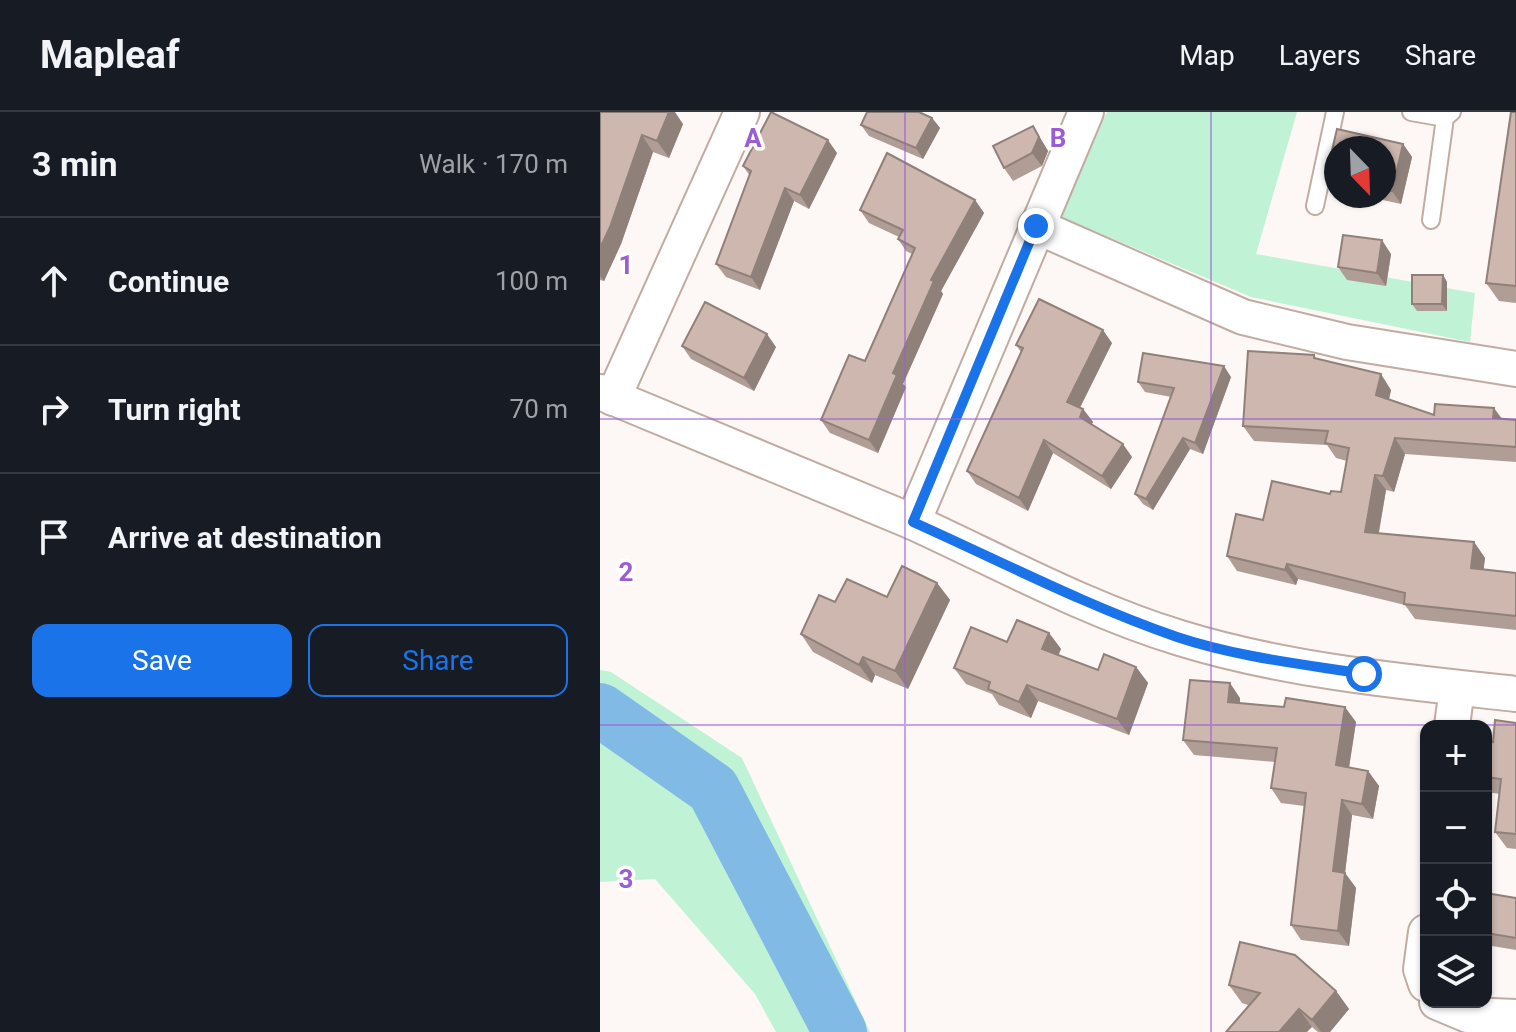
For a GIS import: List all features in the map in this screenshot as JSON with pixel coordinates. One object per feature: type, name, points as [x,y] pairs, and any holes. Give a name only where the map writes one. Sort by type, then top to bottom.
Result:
[{"type":"street","points":[[742,112],[606,395],[913,522],[1104,609],[1180,638],[1261,657],[1457,688],[1516,694]]},
{"type":"street","points":[[913,522],[1086,112]]},
{"type":"street","points":[[1036,226],[1243,317],[1347,342],[1516,369]]},
{"type":"street","points":[[1453,720],[1457,688]]},
{"type":"street","points":[[1451,1008],[1468,1015],[1516,1017]]},
{"type":"lane","points":[[1315,206],[1335,112]]},
{"type":"lane","points":[[1411,112],[1448,115],[1431,220]]},
{"type":"green space","points":[[1107,112],[1297,112],[1256,254],[1475,293],[1470,342],[1251,297],[1061,217]]},
{"type":"green space","points":[[600,670],[611,672],[742,758],[870,1032],[776,1032],[755,994],[655,879],[600,882]]},
{"type":"building","points":[[600,112],[669,112],[657,141],[642,135],[600,248]]},
{"type":"building","points":[[771,112],[828,140],[800,195],[785,188],[751,277],[716,264],[751,171],[743,166]]},
{"type":"building","points":[[867,112],[919,112],[932,118],[916,148],[861,125]]},
{"type":"building","points":[[1511,112],[1516,112],[1516,286],[1486,283]]},
{"type":"building","points":[[1033,126],[1039,137],[1032,153],[1004,168],[993,146]]},
{"type":"building","points":[[1337,129],[1368,136],[1335,136]]},
{"type":"building","points":[[1396,142],[1403,144],[1396,174]]},
{"type":"building","points":[[887,153],[975,200],[931,280],[934,281],[893,373],[897,375],[869,440],[821,420],[849,355],[865,361],[915,248],[898,239],[903,230],[860,210]]},
{"type":"building","points":[[1343,235],[1382,240],[1377,273],[1338,267]]},
{"type":"building","points":[[1412,275],[1443,275],[1442,304],[1412,304]]},
{"type":"building","points":[[1039,299],[1103,330],[1067,402],[1083,409],[1080,417],[1123,444],[1102,476],[1044,440],[1019,498],[967,471],[1023,348],[1016,345]]},
{"type":"building","points":[[705,302],[767,334],[744,378],[682,346]]},
{"type":"building","points":[[1248,351],[1314,355],[1314,358],[1381,374],[1376,395],[1434,415],[1435,404],[1494,408],[1493,418],[1516,420],[1516,447],[1395,438],[1383,476],[1375,475],[1365,532],[1474,542],[1471,568],[1516,573],[1516,616],[1404,604],[1405,593],[1287,564],[1285,570],[1227,556],[1236,514],[1263,520],[1272,481],[1330,494],[1331,491],[1341,492],[1349,448],[1325,443],[1328,431],[1243,426]]},
{"type":"building","points":[[1143,353],[1224,366],[1195,443],[1183,438],[1146,499],[1135,494],[1174,388],[1138,382]]},
{"type":"building","points":[[902,566],[937,583],[895,671],[863,657],[859,665],[801,634],[819,595],[835,602],[847,579],[887,597]]},
{"type":"building","points":[[1017,620],[1049,633],[1042,649],[1098,670],[1104,654],[1136,667],[1117,719],[1027,685],[1019,702],[988,689],[990,682],[954,668],[971,627],[1007,642]]},
{"type":"building","points":[[1190,680],[1230,683],[1228,702],[1284,707],[1286,698],[1345,707],[1336,765],[1368,771],[1362,804],[1342,800],[1333,871],[1345,873],[1338,931],[1291,925],[1306,793],[1271,788],[1277,748],[1183,740]]},
{"type":"building","points":[[1495,720],[1516,723],[1516,834],[1495,832],[1501,779],[1492,778]]},
{"type":"building","points":[[1492,894],[1516,898],[1516,938],[1492,934]]},
{"type":"building","points":[[1240,942],[1295,955],[1336,991],[1312,1020],[1299,1009],[1279,1032],[1226,1032],[1260,993],[1229,985]]},
{"type":"waterway","points":[[600,710],[713,789],[840,1032]]},
{"type":"route","points":[[1036,226],[913,522],[1104,609],[1180,638],[1261,657],[1364,674]]}]
